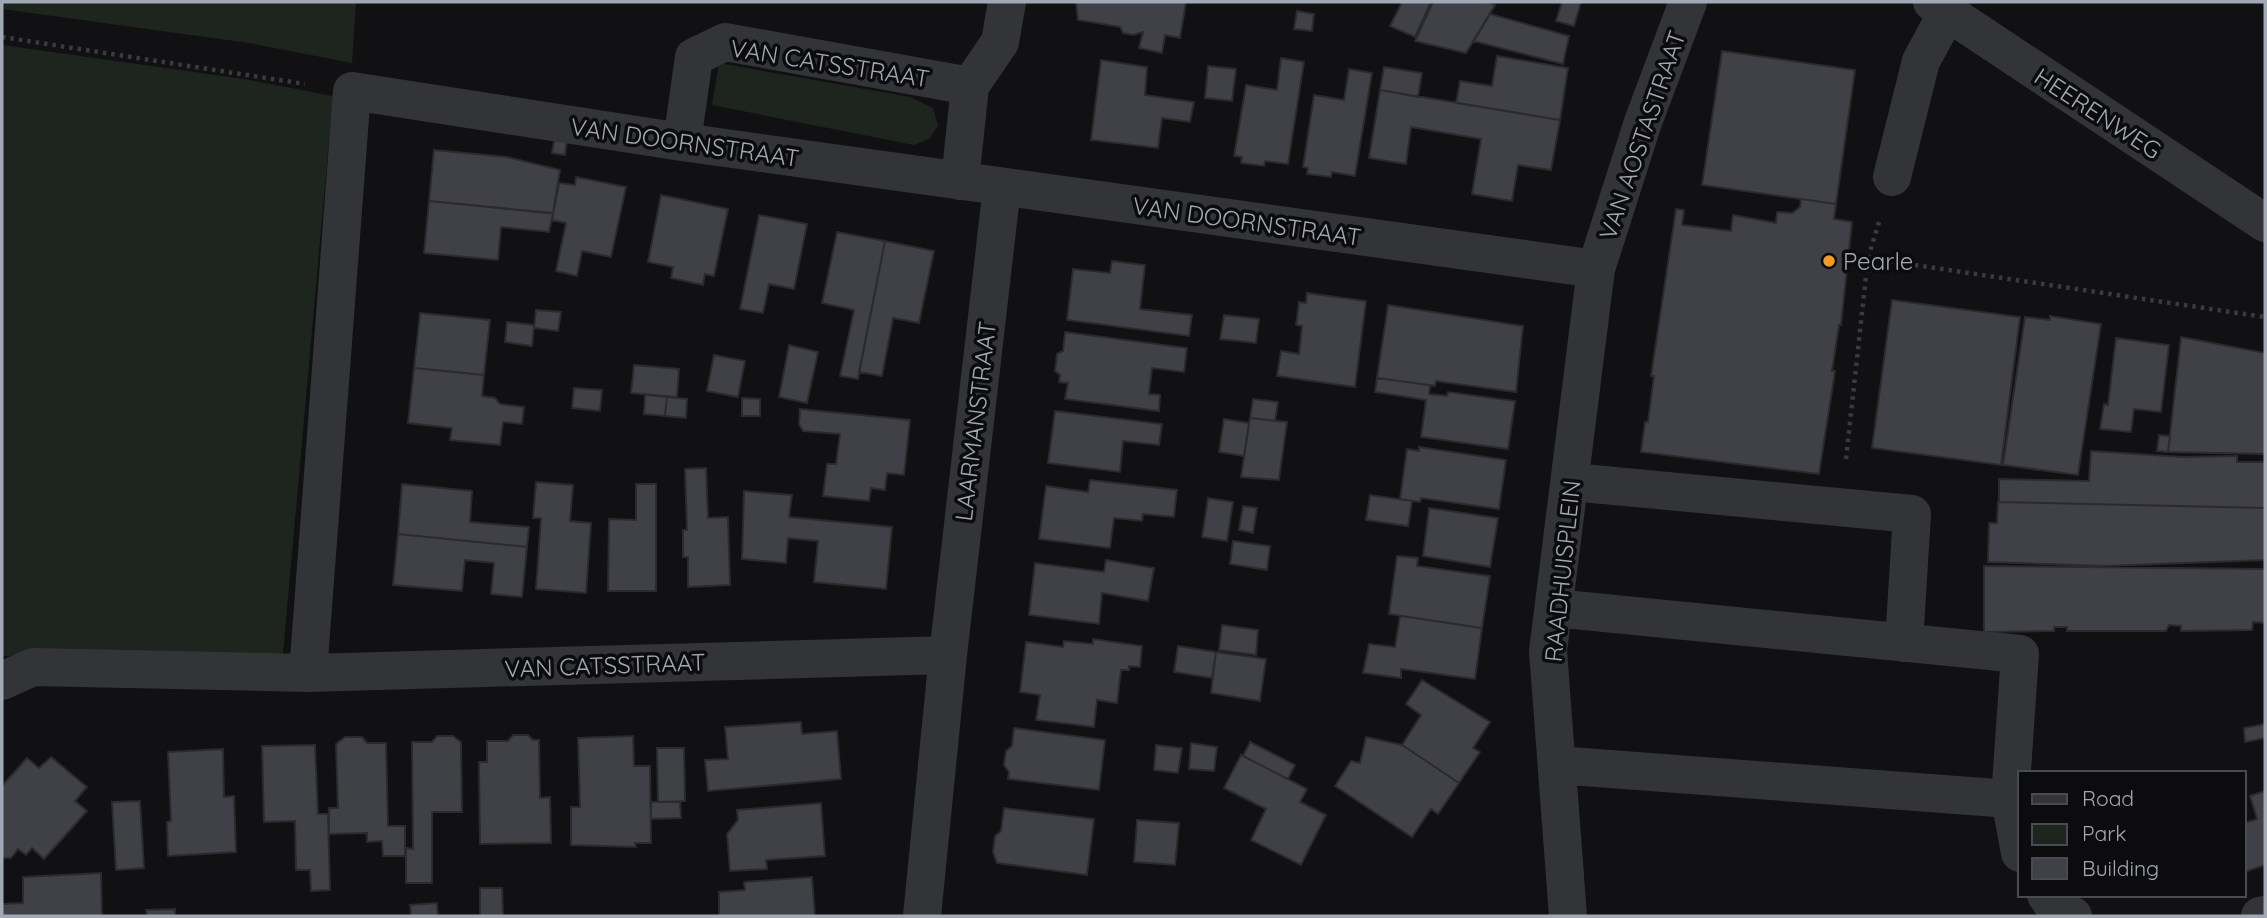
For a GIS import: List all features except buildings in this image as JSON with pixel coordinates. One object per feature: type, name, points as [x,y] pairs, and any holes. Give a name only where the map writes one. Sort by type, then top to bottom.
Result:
[{"type":"street","points":[[960,181],[970,86],[1000,42],[1007,2]]},
{"type":"street","name":"VAN AOSTASTRAAT","points":[[1596,269],[1643,122],[1688,2]]},
{"type":"street","points":[[1892,177],[1921,61],[1940,7]]},
{"type":"street","name":"HEERENWEG","points":[[1940,7],[2265,223]]},
{"type":"street","name":"VAN CATSSTRAAT","points":[[682,142],[694,57],[725,42],[970,86]]},
{"type":"street","points":[[308,673],[352,91]]},
{"type":"street","name":"VAN DOORNSTRAAT","points":[[352,91],[682,142],[1596,269]]},
{"type":"street","name":"LAARMANSTRAAT","points":[[948,655],[1002,187]]},
{"type":"street","name":"RAADHUISPLEIN","points":[[1568,916],[1548,651],[1572,482],[1596,269]]},
{"type":"street","points":[[1572,482],[1912,514],[1903,643]]},
{"type":"street","points":[[1554,608],[2020,654],[2010,799],[2018,842]]},
{"type":"street","points":[[922,916],[948,655]]},
{"type":"street","name":"VAN CATSSTRAAT","points":[[2,681],[33,667],[308,673],[948,655]]},
{"type":"street","points":[[1557,765],[2010,799]]},
{"type":"street","points":[[2047,897],[2053,905],[2073,916]]},
{"type":"path","points":[[2,37],[352,91]]},
{"type":"path","points":[[1840,507],[1868,258],[1892,177]]},
{"type":"path","points":[[1868,258],[2265,317]]},
{"type":"green space","points":[[2,2],[356,2],[352,63],[249,43],[2,9]]},
{"type":"green space","points":[[2,45],[244,79],[333,96],[283,654],[2,656]]},
{"type":"green space","points":[[719,63],[910,97],[933,108],[938,126],[929,139],[914,145],[712,105]]},
{"type":"place","name":"Pearle","points":[[1829,261]]}]
